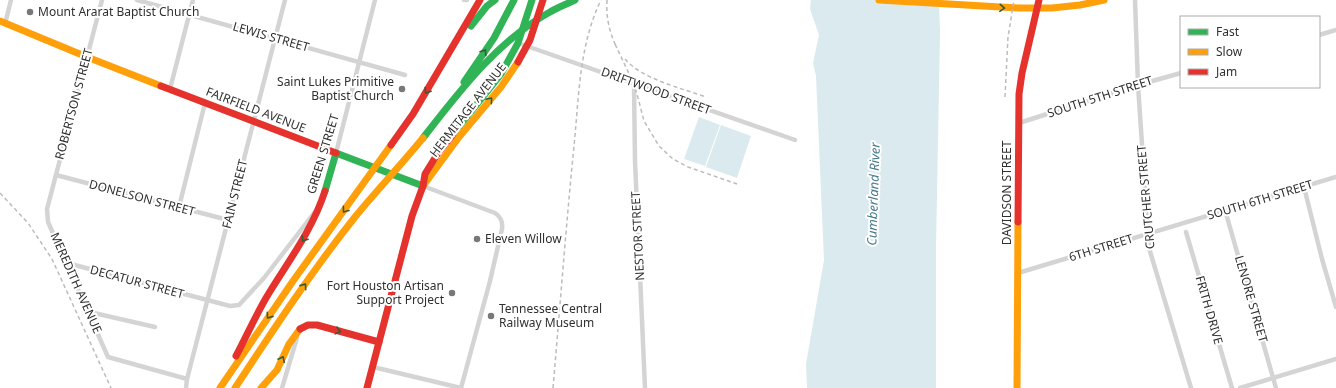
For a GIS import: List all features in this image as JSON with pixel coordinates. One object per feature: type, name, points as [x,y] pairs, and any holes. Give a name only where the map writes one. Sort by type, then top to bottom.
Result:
[{"type":"main road","points":[[220,388],[293,281],[368,179],[413,114],[480,0]]},
{"type":"main road","points":[[447,58],[487,6],[495,0]]},
{"type":"main road","points":[[447,108],[494,38],[514,0]]},
{"type":"main road","name":"HERMITAGE AVENUE","points":[[367,388],[412,216],[423,186],[425,174],[438,153],[501,74],[518,43],[532,0]]},
{"type":"main road","name":"HERMITAGE AVENUE","points":[[423,186],[459,137],[501,87],[527,46],[543,0]]},
{"type":"main road","points":[[235,388],[317,268],[356,217],[447,108],[507,42],[530,23],[563,4],[575,0]]},
{"type":"main road","points":[[879,0],[1020,8],[1052,8],[1080,5],[1104,0]]},
{"type":"main road","name":"DAVIDSON STREET","points":[[1017,388],[1019,94],[1022,73],[1039,0]]},
{"type":"main road","name":"FAIRFIELD AVENUE","points":[[3,22],[87,57],[423,186]]},
{"type":"main road","name":"GREEN STREET","points":[[325,190],[336,153]]},
{"type":"main road","points":[[220,388],[265,300],[311,227],[321,207],[325,190]]},
{"type":"main road","points":[[261,388],[277,370],[289,344],[300,329],[308,325],[315,325],[379,342]]},
{"type":"street","points":[[3,22],[11,0]]},
{"type":"street","name":"ROBERTSON STREET","points":[[47,209],[102,0]]},
{"type":"street","name":"LEWIS STREET","points":[[137,0],[405,75]]},
{"type":"street","points":[[170,89],[193,0]]},
{"type":"street","name":"FAIN STREET","points":[[186,388],[187,379],[284,0]]},
{"type":"street","name":"GREEN STREET","points":[[336,153],[376,0]]},
{"type":"street","name":"CRUTCHER STREET","points":[[1135,0],[1138,85],[1149,248],[1191,388]]},
{"type":"street","points":[[1320,35],[1336,30]]},
{"type":"street","name":"DRIFTWOOD STREET","points":[[518,43],[795,140]]},
{"type":"street","name":"SOUTH 5TH STREET","points":[[1019,123],[1180,72]]},
{"type":"street","name":"NESTOR STREET","points":[[634,84],[635,161],[645,388]]},
{"type":"street","points":[[179,207],[205,103]]},
{"type":"street","name":"DONELSON STREET","points":[[56,175],[228,220]]},
{"type":"street","name":"SOUTH 6TH STREET","points":[[1184,223],[1336,177]]},
{"type":"street","name":"FAIRFIELD AVENUE","points":[[423,186],[495,213],[501,221],[502,229],[490,281],[461,388]]},
{"type":"street","points":[[1304,187],[1336,308]]},
{"type":"street","name":"GREEN STREET","points":[[208,300],[230,306],[239,305],[264,278],[314,213],[325,190]]},
{"type":"street","name":"MEREDITH AVENUE","points":[[47,209],[48,222],[108,357],[187,379]]},
{"type":"street","name":"LENORE STREET","points":[[1225,210],[1276,388]]},
{"type":"street","name":"6TH STREET","points":[[1018,273],[1184,223]]},
{"type":"street","name":"FRITH DRIVE","points":[[1186,232],[1232,388]]},
{"type":"street","name":"DECATUR STREET","points":[[67,263],[208,300]]},
{"type":"street","points":[[94,313],[155,327]]},
{"type":"street","points":[[282,388],[300,329]]},
{"type":"street","points":[[1240,388],[1336,359]]},
{"type":"street","points":[[373,367],[461,388]]},
{"type":"water","name":"Cumberland River","points":[[811,0],[939,0],[940,32],[936,249],[936,388],[807,388],[806,364],[824,260],[816,76],[813,63],[819,35],[810,9]]},
{"type":"water","points":[[699,117],[720,125],[705,166],[684,159]]},
{"type":"water","points":[[721,125],[751,136],[737,178],[706,167]]},
{"type":"railway","points":[[553,388],[581,72],[588,35],[601,0]]},
{"type":"railway","points":[[607,0],[609,24],[617,48]]},
{"type":"railway","points":[[1005,97],[1008,37],[1014,0]]},
{"type":"railway","points":[[615,44],[632,80],[644,121],[659,146],[673,159],[688,167],[737,184]]},
{"type":"railway","points":[[625,59],[641,72],[662,82],[706,97]]},
{"type":"railway","points":[[0,193],[28,223],[52,259],[111,388]]},
{"type":"traffic: fast","points":[[471,26],[487,6],[495,0]]},
{"type":"traffic: fast","points":[[464,82],[494,38],[514,0]]},
{"type":"traffic: fast","points":[[453,134],[501,74],[518,43],[532,0]]},
{"type":"traffic: fast","points":[[423,138],[465,86],[496,52],[531,24],[553,10],[575,0]]},
{"type":"traffic: fast","points":[[325,191],[336,153],[423,186]]},
{"type":"traffic: slow","points":[[879,0],[1020,8],[1052,8],[1080,5],[1104,0]]},
{"type":"traffic: slow","points":[[0,21],[161,86]]},
{"type":"traffic: slow","points":[[423,186],[459,137],[501,87],[518,62]]},
{"type":"traffic: slow","points":[[235,388],[323,258],[363,207],[423,138]]},
{"type":"traffic: slow","points":[[220,388],[293,281],[391,145]]},
{"type":"traffic: slow","points":[[1017,388],[1018,222]]},
{"type":"traffic: slow","points":[[261,388],[277,370],[289,344],[300,329]]},
{"type":"traffic: jam","points":[[391,145],[413,114],[480,0]]},
{"type":"traffic: jam","points":[[518,62],[530,40],[543,0]]},
{"type":"traffic: jam","points":[[1018,222],[1019,94],[1022,73],[1039,0]]},
{"type":"traffic: jam","points":[[161,86],[336,153]]},
{"type":"traffic: jam","points":[[367,388],[412,216],[423,186],[425,174],[438,153],[453,134]]},
{"type":"traffic: jam","points":[[236,356],[258,312],[306,233],[320,206],[325,191]]},
{"type":"traffic: jam","points":[[300,329],[308,325],[317,325],[379,342]]},
{"type":"place","name":"Mount Ararat Baptist Church","points":[[30,12]]},
{"type":"place","name":"Saint Lukes Primitive Baptist Church","points":[[402,89]]},
{"type":"place","name":"Eleven Willow","points":[[477,239]]},
{"type":"place","name":"Fort Houston Artisan Support Project","points":[[452,293]]},
{"type":"place","name":"Tennessee Central Railway Museum","points":[[491,316]]}]
